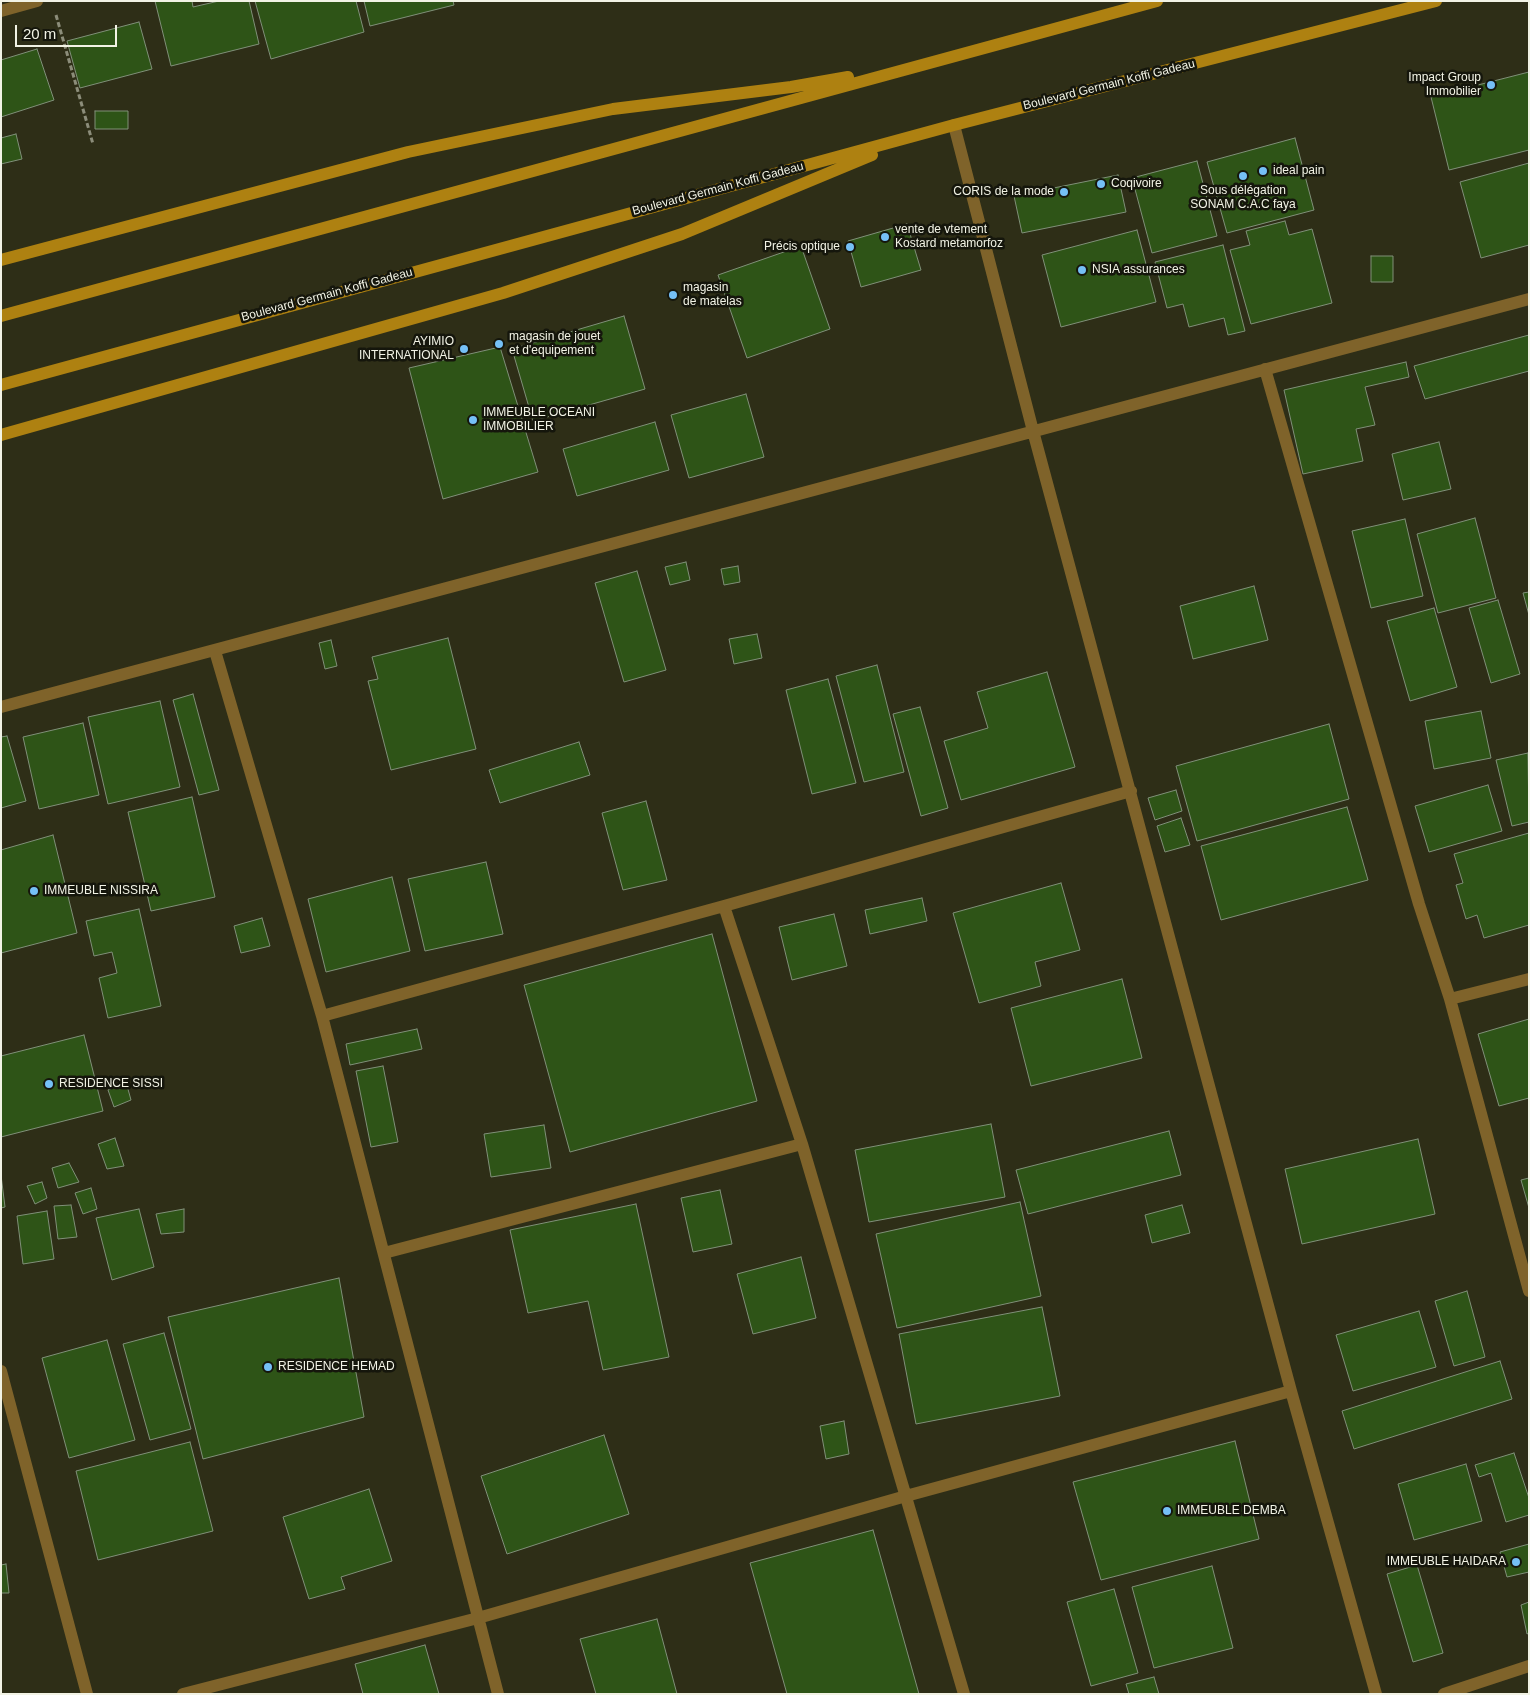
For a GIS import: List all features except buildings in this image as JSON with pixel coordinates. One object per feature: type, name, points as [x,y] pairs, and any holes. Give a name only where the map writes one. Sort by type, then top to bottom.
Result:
[{"type":"main road","points":[[1,316],[1157,1]]},
{"type":"main road","name":"Boulevard Germain Koffi Gadeau","points":[[1,385],[954,125],[1436,1]]},
{"type":"main road","points":[[1,260],[408,152],[613,109],[791,87],[936,60]]},
{"type":"main road","points":[[1,435],[503,293],[682,234],[890,147],[954,125]]},
{"type":"street","points":[[1,10],[37,1]]},
{"type":"street","points":[[954,125],[1291,1391],[1376,1694]]},
{"type":"street","points":[[1,707],[1529,299]]},
{"type":"street","points":[[1265,369],[1420,904],[1450,999],[1529,1291]]},
{"type":"street","points":[[215,650],[322,1016],[498,1694]]},
{"type":"street","points":[[322,1016],[724,906],[1131,791]]},
{"type":"street","points":[[724,906],[802,1144],[964,1694]]},
{"type":"street","points":[[1450,999],[1529,979]]},
{"type":"street","points":[[384,1253],[802,1144]]},
{"type":"street","points":[[1,1371],[87,1694]]},
{"type":"street","points":[[183,1694],[478,1618],[906,1496],[1291,1391]]},
{"type":"street","points":[[1444,1694],[1529,1666]]},
{"type":"path","points":[[54,11],[93,144]]},
{"type":"place","name":"Impact Group Immobilier","points":[[1491,85]]},
{"type":"place","name":"ideal pain","points":[[1263,171]]},
{"type":"place","name":"Sous délégation SONAM C.A.C faya","points":[[1243,176]]},
{"type":"place","name":"Coqivoire","points":[[1101,184]]},
{"type":"place","name":"CORIS de la mode","points":[[1064,192]]},
{"type":"place","name":"vente de vtement Kostard metamorfoz","points":[[885,237]]},
{"type":"place","name":"Précis optique","points":[[850,247]]},
{"type":"place","name":"NSIA assurances","points":[[1082,270]]},
{"type":"place","name":"magasin de matelas","points":[[673,295]]},
{"type":"place","name":"magasin de jouet et d'equipement","points":[[499,344]]},
{"type":"place","name":"AYIMIO INTERNATIONAL","points":[[464,349]]},
{"type":"place","name":"IMMEUBLE OCEANI IMMOBILIER","points":[[473,420]]},
{"type":"place","name":"IMMEUBLE NISSIRA","points":[[34,891]]},
{"type":"place","name":"RESIDENCE SISSI","points":[[49,1084]]},
{"type":"place","name":"RESIDENCE HEMAD","points":[[268,1367]]},
{"type":"place","name":"IMMEUBLE DEMBA","points":[[1167,1511]]},
{"type":"place","name":"IMMEUBLE HAIDARA","points":[[1516,1562]]}]
